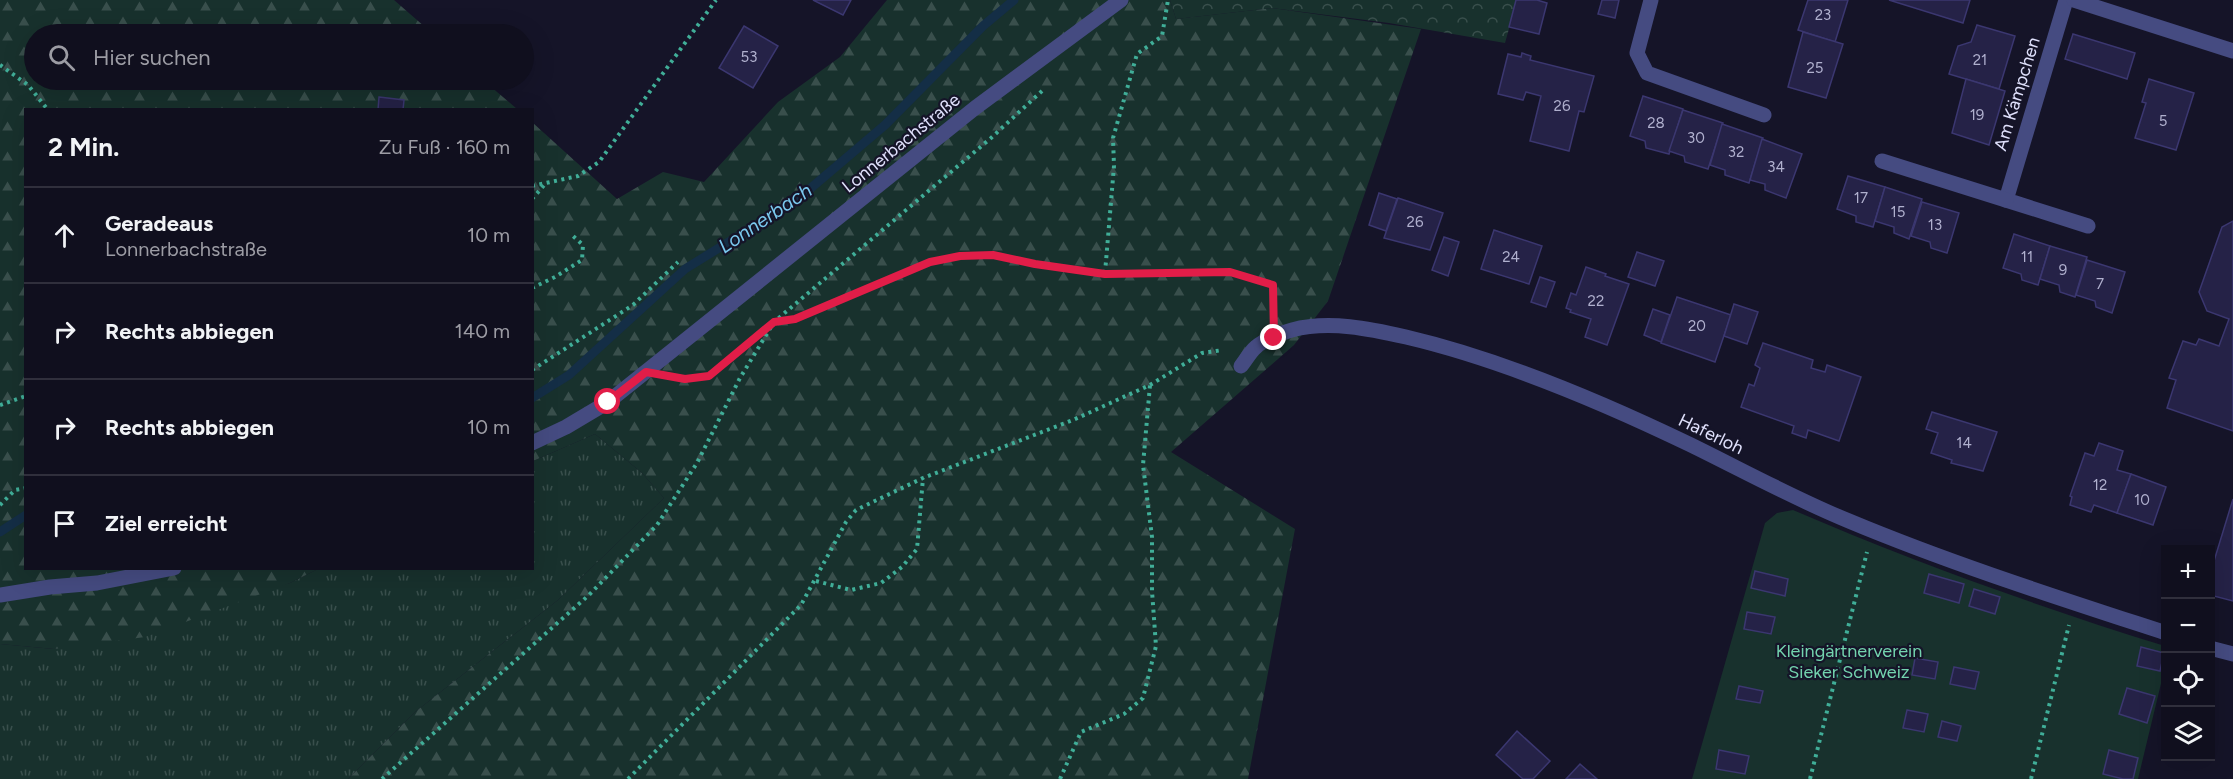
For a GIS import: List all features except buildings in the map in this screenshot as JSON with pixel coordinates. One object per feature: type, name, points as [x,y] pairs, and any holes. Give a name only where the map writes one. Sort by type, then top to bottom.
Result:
[{"type":"street","name":"Lonnerbachstraße","points":[[534,442],[566,427],[608,402],[975,108],[1121,0]]},
{"type":"street","points":[[1651,0],[1637,53],[1647,73],[1764,115]]},
{"type":"street","name":"Am Kämpchen","points":[[2006,200],[2066,0]]},
{"type":"street","points":[[2074,0],[2233,51]]},
{"type":"street","points":[[1882,161],[2088,226]]},
{"type":"street","name":"Haferloh","points":[[1241,366],[1257,346],[1291,330],[1316,326],[1383,332],[1434,343],[1514,370],[1606,407],[1691,445],[1804,501],[1874,531],[2161,631]]},
{"type":"street","points":[[0,595],[50,587],[97,583],[164,570]]},
{"type":"street","points":[[2215,649],[2233,654]]},
{"type":"path","points":[[534,185],[578,176],[599,162],[716,0]]},
{"type":"path","points":[[1105,274],[1114,166],[1113,138],[1137,54],[1162,36],[1168,0]]},
{"type":"path","points":[[0,65],[24,82]]},
{"type":"path","points":[[646,372],[685,379],[709,376],[991,138],[1047,86]]},
{"type":"path","points":[[32,90],[46,108]]},
{"type":"path","points":[[534,197],[547,182]]},
{"type":"path","points":[[534,287],[582,260],[583,245],[573,236]]},
{"type":"path","points":[[774,322],[795,319],[930,262],[960,256],[993,255],[1035,264],[1105,274],[1230,272],[1273,285],[1274,338]]},
{"type":"path","points":[[534,369],[633,305],[678,262]]},
{"type":"path","points":[[382,779],[589,595],[657,525],[697,463],[740,378],[774,322]]},
{"type":"path","points":[[628,779],[801,605],[846,522],[856,510],[923,478],[1073,420],[1150,385],[1202,352],[1257,346]]},
{"type":"path","points":[[1060,779],[1081,732],[1124,714],[1143,698],[1156,646],[1152,591],[1152,537],[1143,465],[1150,385]]},
{"type":"path","points":[[0,405],[24,397]]},
{"type":"path","points":[[815,581],[851,590],[881,583],[902,567],[917,549],[923,478]]},
{"type":"path","points":[[0,505],[15,490],[24,488]]},
{"type":"path","points":[[1810,779],[1874,531]]},
{"type":"path","points":[[2031,779],[2076,603]]},
{"type":"green space","points":[[0,0],[394,0],[422,24],[24,24],[24,90],[495,90],[516,108],[24,108],[24,570],[316,570],[290,583],[145,637],[54,649],[0,644]]},
{"type":"green space","points":[[887,0],[1170,0],[1176,19],[1272,8],[1421,29],[1328,301],[1294,345],[1171,452],[1295,529],[1248,779],[348,779],[415,712],[558,600],[664,498],[642,473],[595,434],[534,461],[534,124],[617,199],[663,172],[704,182],[778,102],[840,57]]},
{"type":"green space","points":[[1170,0],[1517,0],[1505,43],[1389,23],[1272,8],[1176,19]]},
{"type":"green space","points":[[595,434],[642,473],[664,498],[558,600],[415,712],[348,779],[0,779],[0,644],[54,649],[290,583],[316,570],[534,570],[534,461]]},
{"type":"green space","name":"Kleingärtnerverein Sieker Schweiz","points":[[1793,510],[1977,583],[2161,645],[2161,684],[2138,779],[1692,779],[1765,523],[1777,513]]},
{"type":"waterway","name":"Lonnerbach","points":[[534,397],[569,375],[685,269],[798,199],[885,125],[983,26],[1014,0]]},
{"type":"waterway","name":"Lonnerbach","points":[[0,532],[24,516]]},
{"type":"route","points":[[608,402],[646,372],[685,379],[709,376],[774,322],[795,319],[930,262],[960,256],[993,255],[1035,264],[1105,274],[1230,272],[1273,285],[1274,338]]}]
